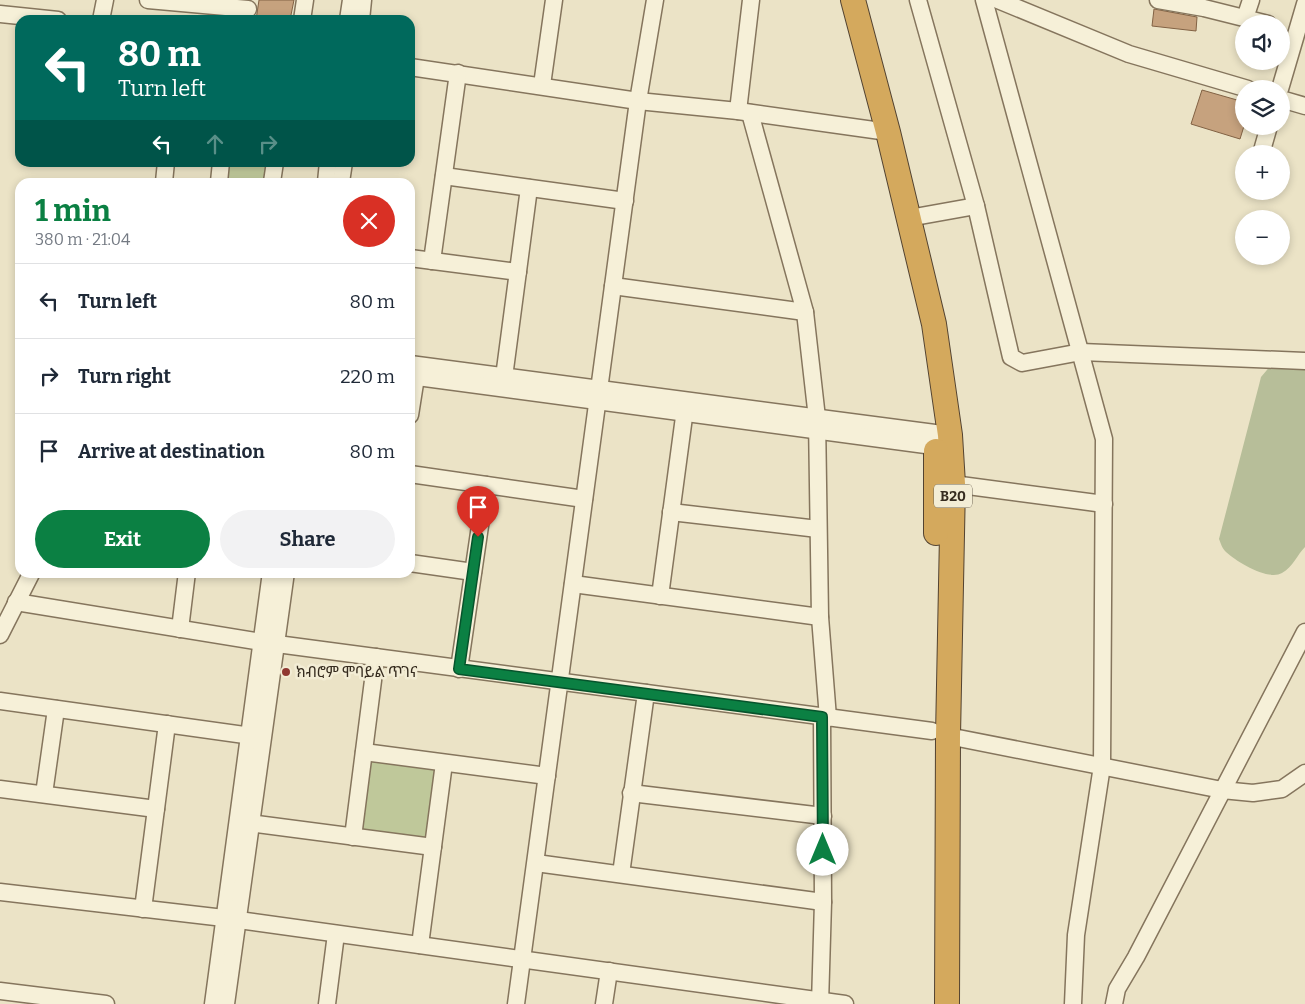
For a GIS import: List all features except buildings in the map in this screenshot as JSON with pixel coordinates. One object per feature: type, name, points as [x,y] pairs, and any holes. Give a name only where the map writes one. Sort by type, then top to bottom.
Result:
[{"type":"highway","name":"B20","points":[[841,0],[909,218],[934,324],[943,441],[940,895],[947,1004]]},
{"type":"highway","name":"B20","points":[[853,0],[882,131],[927,365],[953,484],[940,734]]},
{"type":"highway","name":"B20","points":[[932,1004],[940,895]]},
{"type":"street","points":[[103,15],[105,0]]},
{"type":"street","points":[[148,0],[248,10]]},
{"type":"street","points":[[303,15],[305,0]]},
{"type":"street","points":[[349,15],[351,0]]},
{"type":"street","points":[[362,15],[363,0]]},
{"type":"street","points":[[542,85],[554,0]]},
{"type":"street","points":[[516,1004],[638,101],[655,0]]},
{"type":"street","points":[[751,0],[744,112],[805,312],[816,424],[820,617],[825,717],[820,1003]]},
{"type":"street","points":[[918,0],[976,206],[1011,358],[1022,363],[1081,352],[1305,362]]},
{"type":"street","points":[[984,0],[1104,439],[1102,766],[1076,935],[1073,1004]]},
{"type":"street","points":[[998,0],[1129,54],[1235,85]]},
{"type":"street","points":[[1158,0],[1205,4],[1236,15]]},
{"type":"street","points":[[1246,15],[1251,0]]},
{"type":"street","points":[[1282,80],[1294,31],[1305,4]]},
{"type":"street","points":[[0,14],[15,16]]},
{"type":"street","points":[[415,68],[542,85],[638,101],[744,112],[882,131]]},
{"type":"street","points":[[432,261],[458,73]]},
{"type":"street","points":[[1290,102],[1305,106]]},
{"type":"street","points":[[444,176],[625,201]]},
{"type":"street","points":[[504,376],[529,188]]},
{"type":"street","points":[[909,218],[976,206]]},
{"type":"street","points":[[415,259],[518,272]]},
{"type":"street","points":[[614,286],[805,312]]},
{"type":"street","points":[[415,372],[943,441]]},
{"type":"street","points":[[415,372],[504,376],[599,395]]},
{"type":"street","points":[[660,596],[686,407]]},
{"type":"street","points":[[415,475],[584,500]]},
{"type":"street","points":[[953,484],[1104,504]]},
{"type":"street","points":[[459,669],[486,485]]},
{"type":"street","points":[[671,512],[818,529]]},
{"type":"street","points":[[415,564],[473,572]]},
{"type":"street","points":[[0,635],[29,578]]},
{"type":"street","points":[[180,629],[187,578]]},
{"type":"street","points":[[269,643],[271,578]]},
{"type":"street","points":[[213,1004],[231,919],[269,643],[285,578]]},
{"type":"street","points":[[573,584],[820,617]]},
{"type":"street","points":[[16,602],[269,643],[940,734],[1222,790],[1253,793],[1282,789],[1305,773]]},
{"type":"street","points":[[1114,1004],[1117,989],[1136,957],[1305,632]]},
{"type":"street","points":[[352,837],[376,657]]},
{"type":"street","points":[[621,874],[646,693]]},
{"type":"street","points":[[0,701],[256,736]]},
{"type":"street","points":[[44,794],[56,709]]},
{"type":"street","points":[[143,909],[167,724]]},
{"type":"street","points":[[364,752],[547,776]]},
{"type":"street","points":[[420,945],[444,763]]},
{"type":"street","points":[[0,789],[156,809]]},
{"type":"street","points":[[631,793],[822,816]]},
{"type":"street","points":[[245,822],[433,847]]},
{"type":"street","points":[[536,863],[823,902]]},
{"type":"street","points":[[0,892],[231,919],[609,971],[820,1003],[845,1004]]},
{"type":"street","points":[[226,1004],[231,919]]},
{"type":"street","points":[[327,1004],[336,934]]},
{"type":"street","points":[[604,1004],[609,971]]},
{"type":"street","points":[[0,991],[17,999],[106,1004]]},
{"type":"green space","points":[[226,167],[267,167],[266,178],[225,178]]},
{"type":"green space","points":[[1272,364],[1305,369],[1305,547],[1289,568],[1276,575],[1261,573],[1237,561],[1225,550],[1219,539],[1261,377]]},
{"type":"green space","points":[[366,757],[440,767],[430,843],[356,834]]},
{"type":"place","name":"ክብሮም ሞባይል ጥገና","points":[[286,672]]},
{"type":"route","points":[[478,537],[459,669],[822,717],[823,850]]}]
